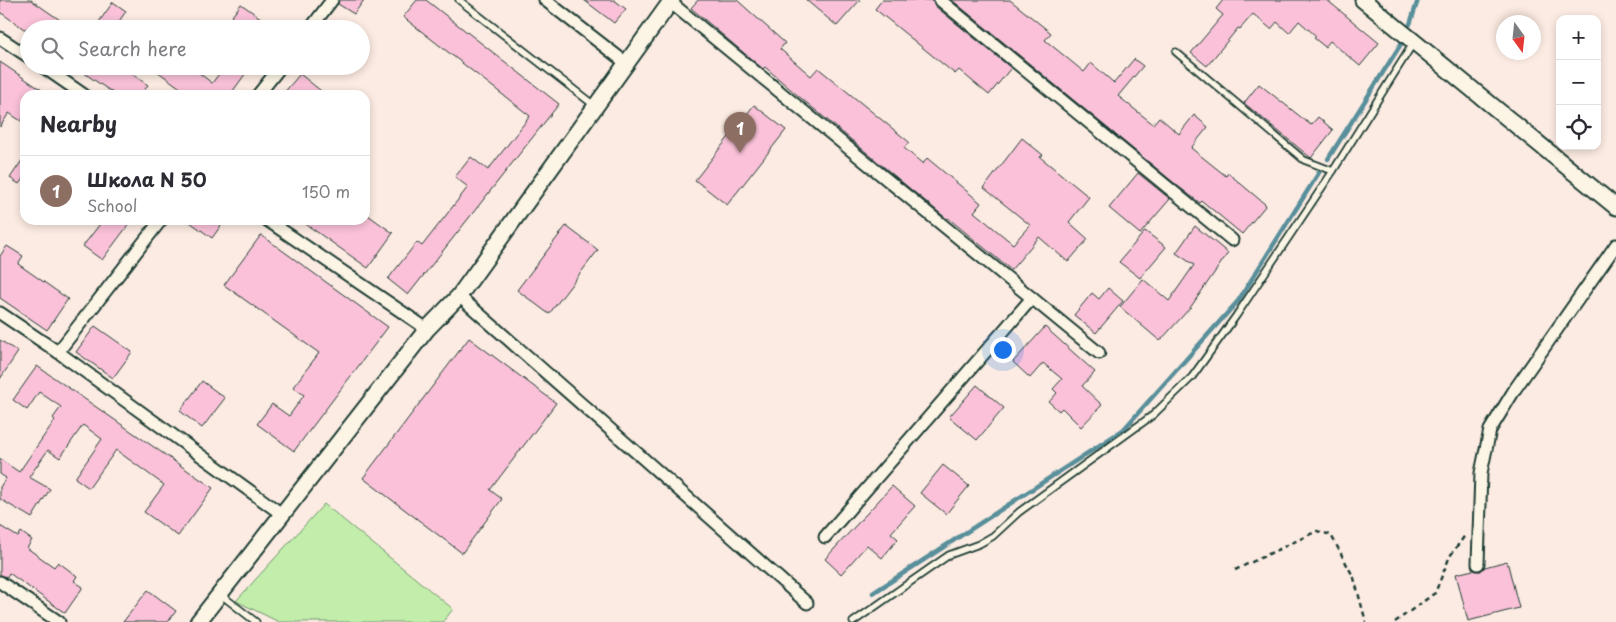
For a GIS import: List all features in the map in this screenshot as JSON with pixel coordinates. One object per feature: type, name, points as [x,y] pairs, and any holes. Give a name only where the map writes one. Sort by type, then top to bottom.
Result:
[{"type":"street","points":[[317,20],[332,0]]},
{"type":"street","points":[[545,0],[626,63]]},
{"type":"street","points":[[940,0],[1232,240]]},
{"type":"street","points":[[1363,0],[1616,207]]},
{"type":"street","points":[[198,622],[427,328],[459,296],[671,1],[1099,353]]},
{"type":"street","points":[[0,38],[20,51]]},
{"type":"street","points":[[55,75],[77,90]]},
{"type":"street","points":[[262,90],[274,75]]},
{"type":"street","points":[[58,352],[157,225]]},
{"type":"street","points":[[274,225],[427,328]]},
{"type":"street","points":[[1478,564],[1481,473],[1490,430],[1515,390],[1616,245]]},
{"type":"street","points":[[459,296],[806,603]]},
{"type":"street","points":[[825,537],[1032,298]]},
{"type":"street","points":[[0,313],[58,352],[283,515]]},
{"type":"street","points":[[0,582],[59,622]]},
{"type":"lane","points":[[458,0],[595,106]]},
{"type":"lane","points":[[852,622],[949,555],[979,544],[993,536],[1019,512],[1153,415],[1192,377],[1333,171],[1414,42]]},
{"type":"lane","points":[[1176,52],[1304,160],[1333,171]]},
{"type":"lane","points":[[220,594],[256,622]]},
{"type":"path","points":[[1395,622],[1436,593],[1450,556],[1480,514]]},
{"type":"path","points":[[1235,570],[1317,531],[1331,535],[1354,578],[1366,622]]},
{"type":"green space","points":[[324,504],[453,609],[443,622],[279,622],[236,601]]},
{"type":"building","points":[[0,0],[31,0],[60,20],[20,20],[20,26],[0,12]]},
{"type":"building","points":[[339,0],[364,0],[354,14],[338,4]]},
{"type":"building","points":[[417,0],[426,0],[559,104],[408,295],[388,279],[417,242],[422,246],[468,187],[455,177],[471,157],[488,170],[530,116],[403,17]]},
{"type":"building","points":[[584,0],[614,0],[626,9],[614,23]]},
{"type":"building","points":[[698,0],[737,0],[785,43],[780,49],[811,76],[818,68],[909,142],[904,148],[923,164],[927,158],[981,203],[974,212],[1013,244],[1030,225],[984,188],[1022,138],[1043,155],[1040,157],[1089,197],[1069,222],[1088,239],[1068,262],[1039,237],[1011,270],[902,182],[765,67],[763,69],[691,8]]},
{"type":"building","points":[[806,0],[860,0],[837,26]]},
{"type":"building","points":[[882,0],[933,0],[935,6],[1011,68],[989,95],[959,70],[955,74],[875,9]]},
{"type":"building","points":[[952,0],[1010,0],[1051,33],[1045,40],[1084,72],[1091,63],[1114,83],[1134,59],[1143,66],[1118,96],[1153,124],[1159,117],[1179,134],[1194,115],[1208,127],[1191,148],[1226,176],[1228,173],[1266,205],[1242,234],[1202,201],[1200,203],[1179,187]]},
{"type":"building","points":[[1223,0],[1327,0],[1379,43],[1360,66],[1330,41],[1325,47],[1299,21],[1289,33],[1277,22],[1271,29],[1253,14],[1240,29],[1238,28],[1207,66],[1191,53],[1223,15],[1216,9]]},
{"type":"building","points":[[113,2],[126,11],[120,20],[100,20]]},
{"type":"building","points":[[241,4],[263,20],[231,20],[230,19]]},
{"type":"building","points":[[0,62],[42,90],[20,90],[20,120],[9,113],[0,127]]},
{"type":"building","points":[[87,75],[133,75],[148,85],[144,90],[109,90]]},
{"type":"building","points":[[162,75],[202,75],[212,83],[218,75],[244,75],[234,90],[183,90]]},
{"type":"building","points":[[301,75],[320,90],[286,90]]},
{"type":"building","points":[[1259,84],[1311,125],[1318,117],[1333,130],[1311,158],[1244,103]]},
{"type":"building","points":[[754,105],[786,130],[727,205],[695,180]]},
{"type":"building","points":[[20,163],[20,183],[19,184],[10,178]]},
{"type":"building","points":[[1138,173],[1170,199],[1140,234],[1109,208]]},
{"type":"building","points":[[370,217],[393,233],[368,268],[307,225],[370,225]]},
{"type":"building","points":[[99,225],[128,225],[102,260],[83,246]]},
{"type":"building","points":[[194,225],[221,225],[212,238]]},
{"type":"building","points":[[566,226],[598,250],[549,314],[517,290]]},
{"type":"building","points":[[1195,226],[1228,253],[1190,308],[1160,341],[1120,307],[1143,279],[1169,301],[1194,265],[1176,253]]},
{"type":"building","points":[[1145,231],[1166,247],[1140,278],[1119,262]]},
{"type":"building","points":[[261,235],[388,327],[294,451],[257,424],[272,404],[289,416],[304,395],[293,387],[319,353],[224,285]]},
{"type":"building","points":[[7,246],[23,256],[18,264],[68,299],[47,330],[0,298],[0,256]]},
{"type":"building","points":[[1108,288],[1123,301],[1096,333],[1074,315],[1092,293],[1099,299]]},
{"type":"building","points":[[95,326],[132,352],[113,378],[76,352]]},
{"type":"building","points":[[1045,327],[1095,372],[1082,386],[1102,405],[1081,427],[1062,408],[1059,411],[1049,402],[1057,393],[1053,389],[1062,379],[1043,363],[1030,378],[1013,362]]},
{"type":"building","points":[[469,338],[556,403],[490,490],[502,499],[462,553],[363,478]]},
{"type":"building","points":[[0,340],[18,352],[0,379]]},
{"type":"building","points":[[37,366],[213,488],[178,536],[144,512],[164,485],[116,450],[89,488],[75,478],[102,439],[83,425],[60,458],[48,450],[29,477],[50,489],[32,518],[0,499],[0,487],[6,478],[0,474],[0,459],[19,472],[55,420],[53,418],[61,407],[39,392],[27,410],[13,400]]},
{"type":"building","points":[[202,381],[225,398],[202,428],[180,411]]},
{"type":"building","points":[[977,385],[1004,408],[977,440],[949,417]]},
{"type":"building","points":[[943,465],[969,486],[946,514],[920,493]]},
{"type":"building","points":[[892,486],[915,506],[891,533],[898,539],[882,558],[867,545],[841,574],[825,559]]},
{"type":"building","points":[[0,526],[18,537],[21,532],[32,540],[27,548],[54,567],[58,562],[77,576],[74,581],[83,587],[65,613],[9,573],[7,577],[0,575]]},
{"type":"building","points":[[1507,561],[1519,608],[1468,621],[1456,574],[1473,570],[1481,571],[1485,567]]},
{"type":"building","points":[[148,590],[176,611],[168,622],[123,622]]},
{"type":"waterway","points":[[1410,24],[1418,0]]},
{"type":"waterway","points":[[1328,159],[1401,44]]},
{"type":"waterway","points":[[873,593],[1123,430],[1238,301],[1320,171]]},
{"type":"place","name":"Школа N 50","points":[[740,153]]}]
